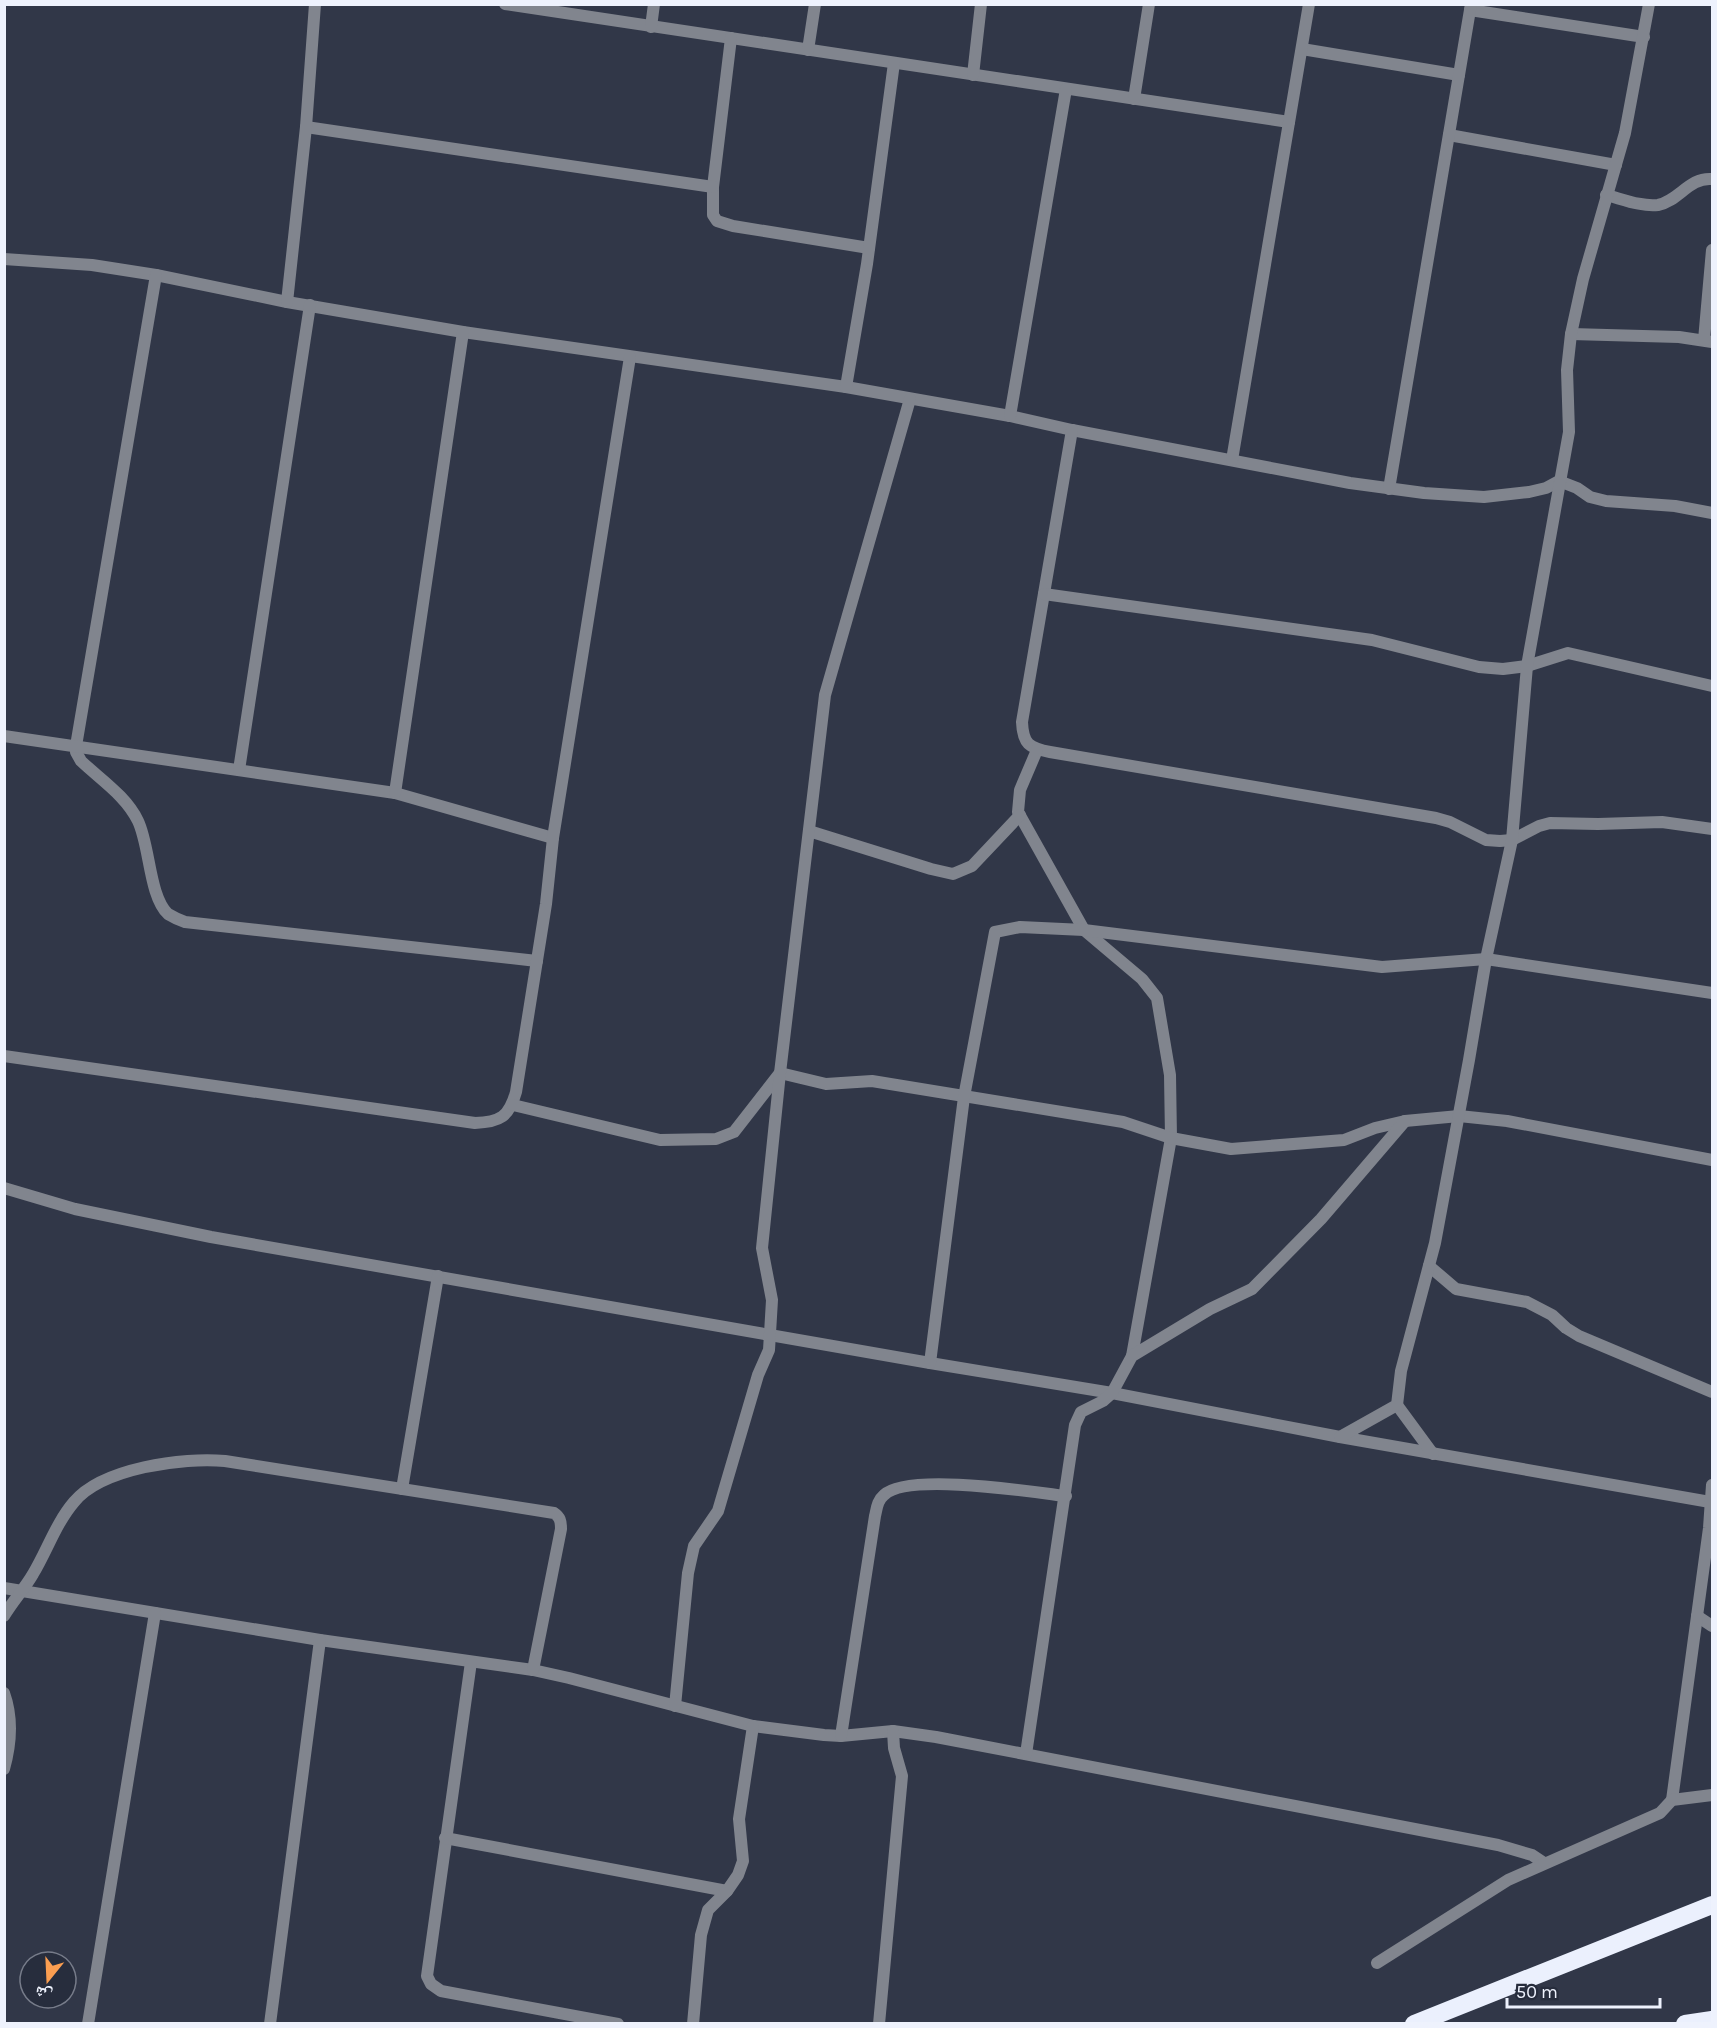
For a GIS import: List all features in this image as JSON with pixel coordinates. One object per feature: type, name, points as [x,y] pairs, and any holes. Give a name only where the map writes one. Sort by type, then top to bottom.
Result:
[{"type":"highway","points":[[1414,2024],[1713,1905]]},
{"type":"highway","points":[[1685,2024],[1713,2020]]},
{"type":"street","points":[[287,302],[306,127],[315,4]]},
{"type":"street","points":[[505,4],[1289,122]]},
{"type":"street","points":[[651,27],[654,4]]},
{"type":"street","points":[[808,50],[815,4]]},
{"type":"street","points":[[973,75],[981,4]]},
{"type":"street","points":[[1134,99],[1149,4]]},
{"type":"street","points":[[1232,460],[1309,4]]},
{"type":"street","points":[[1433,1454],[1397,1405],[1401,1371],[1429,1266],[1459,1116],[1486,959],[1512,840],[1527,666],[1569,432],[1567,370],[1571,334],[1583,279],[1616,165],[1630,106],[1649,4]]},
{"type":"street","points":[[1389,489],[1471,7],[1644,37]]},
{"type":"street","points":[[730,38],[713,187],[712,215],[725,224],[869,248]]},
{"type":"street","points":[[1302,49],[1459,75]]},
{"type":"street","points":[[846,387],[869,248],[894,63]]},
{"type":"street","points":[[1010,416],[1066,89]]},
{"type":"street","points":[[306,127],[713,187]]},
{"type":"street","points":[[1449,135],[1616,165]]},
{"type":"street","points":[[1606,195],[1647,205],[1659,205],[1670,200],[1694,182],[1704,178],[1713,179]]},
{"type":"street","points":[[1571,334],[1679,337],[1708,341],[1713,250]]},
{"type":"street","points":[[4,259],[19,262],[92,264],[287,302],[463,332],[846,387],[1389,489],[1456,497],[1484,497],[1529,492],[1546,488],[1559,481],[1577,488],[1590,497],[1606,501],[1659,504],[1713,513]]},
{"type":"street","points":[[156,275],[76,753],[81,761],[126,803],[138,820],[144,835],[160,903],[169,915],[185,922],[537,961]]},
{"type":"street","points":[[239,770],[310,305]]},
{"type":"street","points":[[395,793],[463,332]]},
{"type":"street","points":[[4,1056],[475,1123],[491,1123],[505,1116],[513,1105],[516,1092],[630,357]]},
{"type":"street","points":[[675,1706],[688,1573],[694,1546],[718,1511],[758,1375],[769,1350],[772,1300],[762,1248],[780,1073],[825,695],[910,399]]},
{"type":"street","points":[[1072,430],[1022,722],[1022,736],[1028,745],[1037,750],[1436,818],[1450,822],[1486,840],[1512,840],[1550,823],[1662,822],[1713,829]]},
{"type":"street","points":[[1044,594],[1372,640],[1479,667],[1503,669],[1527,666],[1568,653],[1713,686]]},
{"type":"street","points":[[4,736],[395,793],[554,838]]},
{"type":"street","points":[[1026,1754],[1075,1425],[1081,1413],[1103,1401],[1112,1393],[1132,1356],[1171,1138],[1170,1075],[1157,998],[1142,979],[1084,930],[1018,812],[1020,790],[1037,750]]},
{"type":"street","points":[[808,831],[953,874],[972,866],[1020,815]]},
{"type":"street","points":[[930,1363],[964,1097],[995,933],[1020,927],[1084,930],[1382,967],[1486,959],[1713,993]]},
{"type":"street","points":[[780,1073],[826,1084],[872,1081],[1123,1122],[1171,1138],[1231,1149],[1344,1140],[1376,1128],[1405,1121],[1459,1116],[1507,1121],[1713,1160]]},
{"type":"street","points":[[513,1105],[660,1140],[716,1139],[734,1132],[780,1073]]},
{"type":"street","points":[[1132,1356],[1210,1310],[1252,1289],[1321,1219],[1405,1121]]},
{"type":"street","points":[[4,1188],[75,1209],[135,1222],[770,1335],[1112,1393],[1433,1454],[1710,1502]]},
{"type":"street","points":[[1429,1266],[1456,1289],[1527,1302],[1552,1315],[1579,1336],[1713,1392]]},
{"type":"street","points":[[402,1489],[438,1276]]},
{"type":"street","points":[[1340,1437],[1397,1405]]},
{"type":"street","points":[[4,1616],[32,1576],[74,1501],[92,1486],[123,1474],[179,1461],[202,1459],[546,1511],[559,1516],[561,1529],[532,1670]]},
{"type":"street","points":[[841,1736],[875,1516],[878,1503],[885,1494],[894,1489],[909,1486],[978,1485],[1066,1496]]},
{"type":"street","points":[[1377,1963],[1491,1890],[1544,1863],[1660,1813],[1672,1800],[1711,1529],[1710,1502],[1713,1485]]},
{"type":"street","points":[[4,1588],[320,1640],[532,1670],[753,1726],[841,1736],[893,1731],[1026,1754],[1498,1845],[1532,1855],[1544,1863]]},
{"type":"street","points":[[88,2024],[155,1613]]},
{"type":"street","points":[[1697,1616],[1713,1626]]},
{"type":"street","points":[[270,2024],[320,1640]]},
{"type":"street","points":[[471,1662],[427,1976],[431,1984],[441,1991],[618,2024]]},
{"type":"street","points":[[4,1693],[9,1707],[10,1737],[4,1769]]},
{"type":"street","points":[[693,2024],[704,1921],[708,1910],[727,1892],[738,1875],[743,1861],[739,1819],[753,1726]]},
{"type":"street","points":[[879,2024],[902,1776],[894,1748],[893,1731]]},
{"type":"street","points":[[1672,1800],[1713,1795]]},
{"type":"street","points":[[445,1838],[727,1892]]}]
